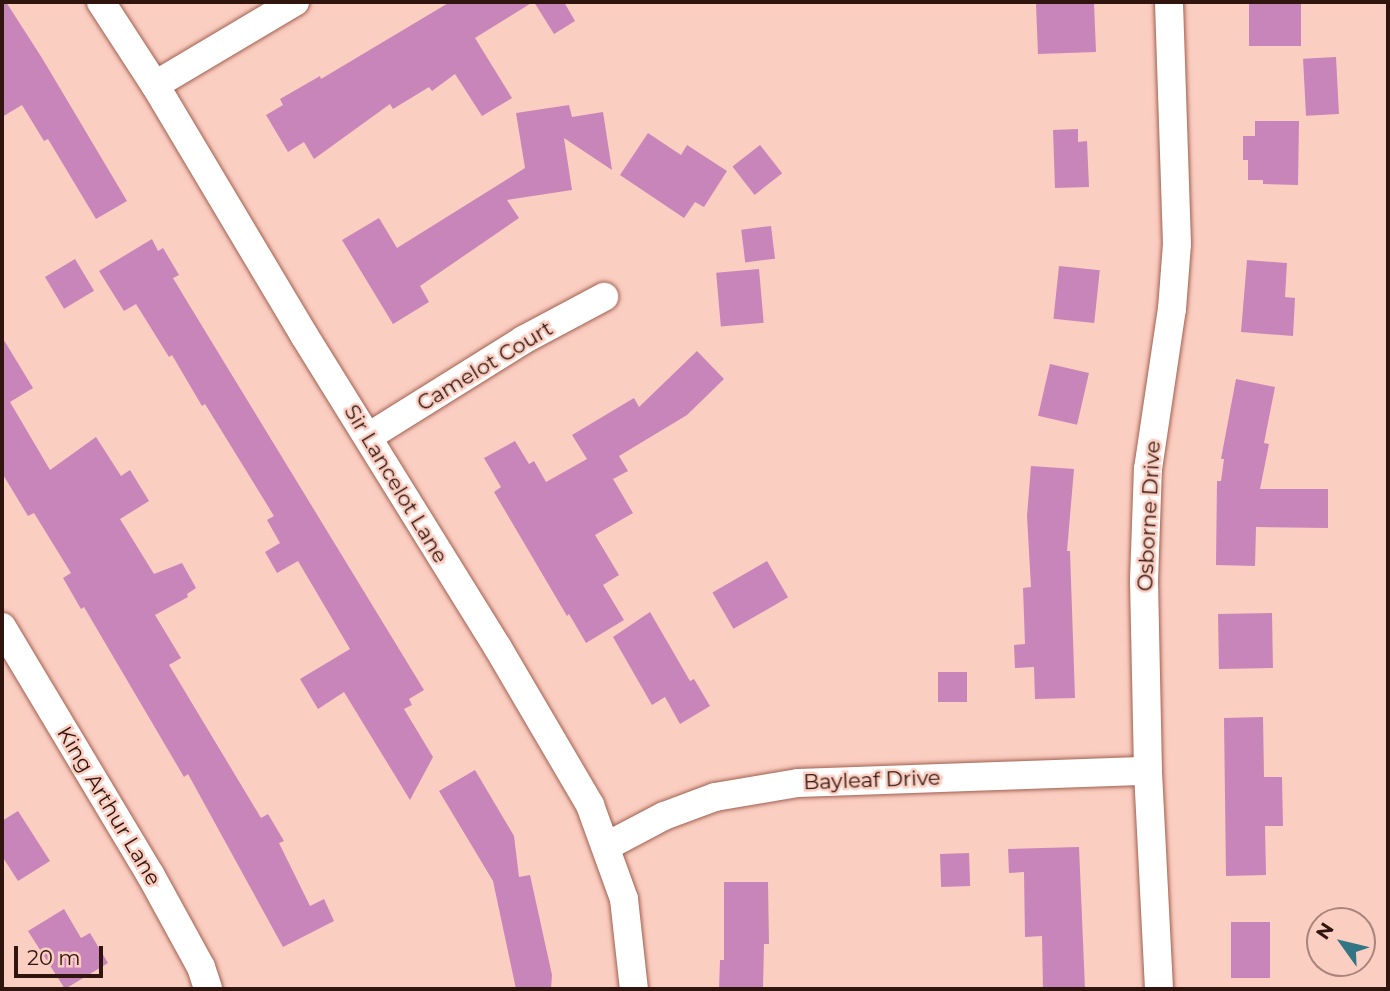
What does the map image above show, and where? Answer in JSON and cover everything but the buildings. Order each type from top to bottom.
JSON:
[{"type":"street","name":"Sir Lancelot Lane","points":[[101,2],[155,85],[590,805],[624,898],[634,989]]},
{"type":"street","points":[[155,85],[295,2]]},
{"type":"street","name":"Osborne Drive","points":[[1158,989],[1148,771],[1144,581],[1148,469],[1172,309],[1177,244],[1169,2]]},
{"type":"street","name":"Camelot Court","points":[[368,437],[523,340],[604,297]]},
{"type":"street","name":"King Arthur Lane","points":[[2,627],[150,874],[201,967],[208,989]]},
{"type":"street","name":"Bayleaf Drive","points":[[607,846],[664,817],[715,797],[799,783],[1148,771]]}]
